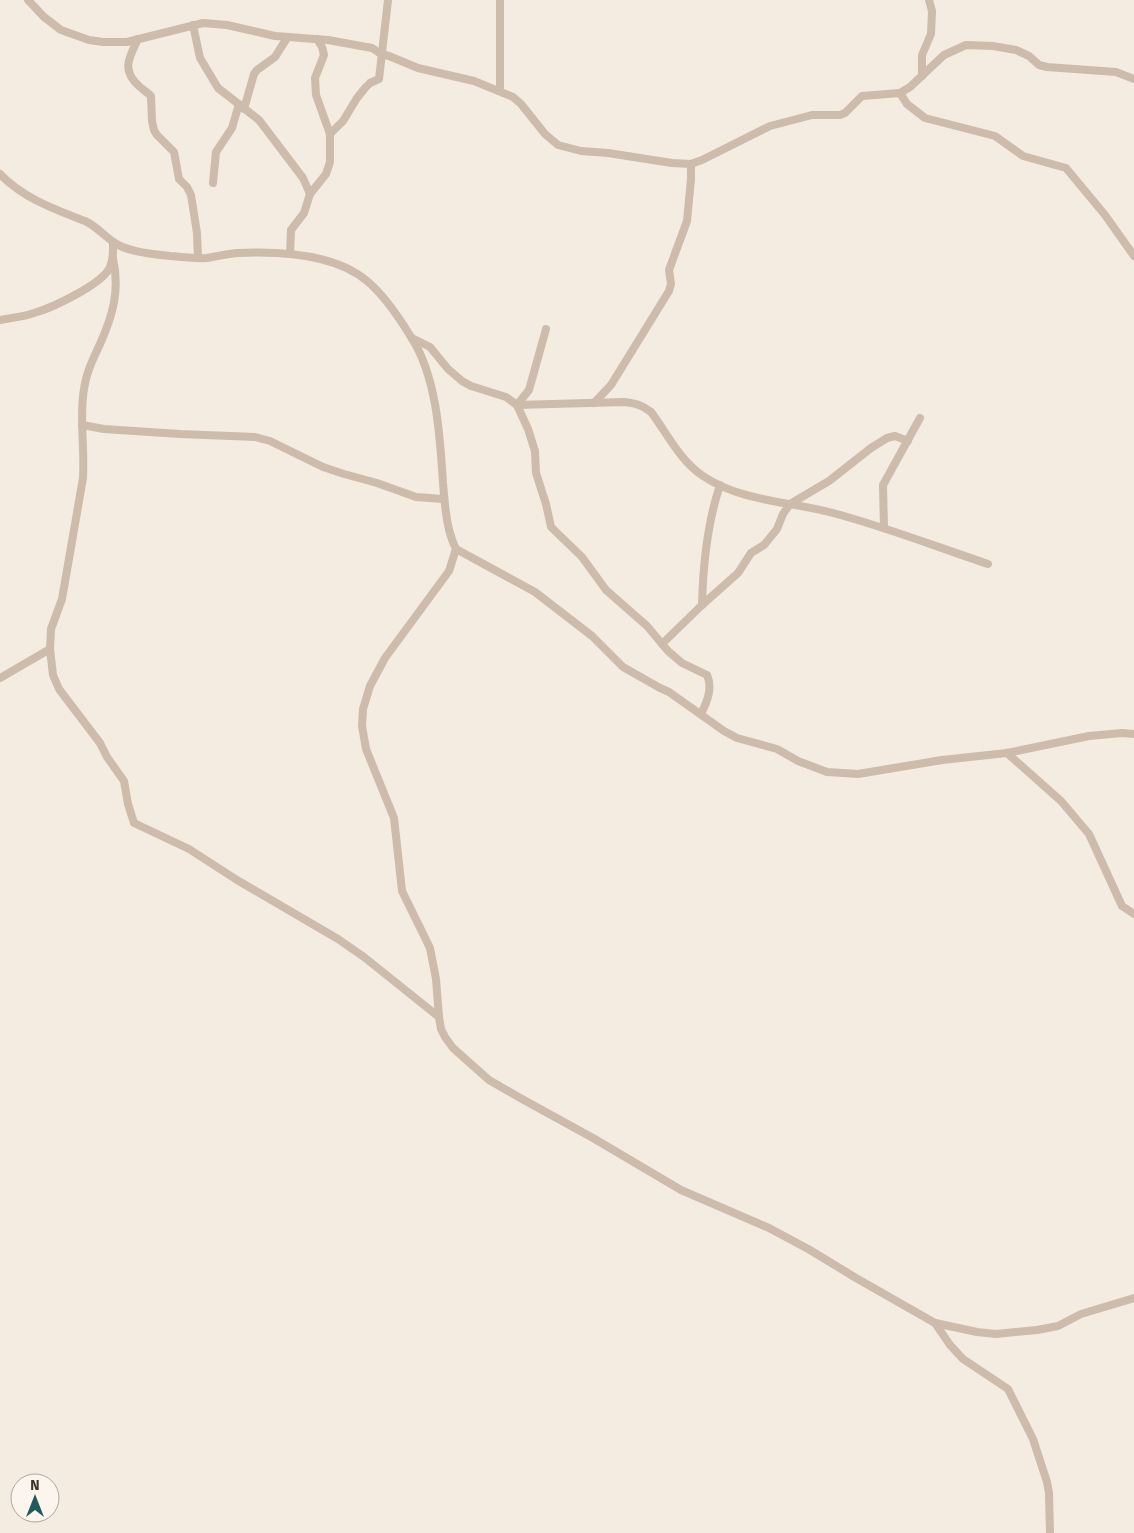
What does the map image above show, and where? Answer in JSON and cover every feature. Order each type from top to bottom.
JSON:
[{"type":"street","points":[[28,0],[51,24],[76,36],[103,42],[127,42],[193,25],[204,24],[227,25],[287,38],[317,39],[372,48],[380,54],[418,68],[474,81],[500,91],[521,104],[545,134],[558,145],[581,151],[691,164],[715,154],[762,129],[812,115],[840,115],[845,113],[862,96],[900,94],[944,55],[966,45],[979,44],[1023,52],[1039,65],[1047,67],[1116,72],[1134,80]]},
{"type":"street","points":[[330,134],[343,121],[356,98],[370,83],[379,79],[380,54],[388,0]]},
{"type":"street","points":[[500,0],[500,91]]},
{"type":"street","points":[[922,76],[922,55],[931,34],[932,10],[929,0]]},
{"type":"street","points":[[193,25],[200,58],[218,88],[259,120],[302,178],[310,194]]},
{"type":"street","points":[[213,183],[216,152],[232,128],[254,74],[275,57],[287,38]]},
{"type":"street","points":[[138,39],[127,63],[128,71],[134,82],[151,96],[154,130],[174,152],[178,175],[191,195],[197,233],[198,258]]},
{"type":"street","points":[[290,254],[291,230],[304,213],[310,194],[319,184],[329,167],[330,134],[316,95],[315,78],[324,55],[317,39]]},
{"type":"street","points":[[900,94],[907,104],[925,118],[995,136],[1023,156],[1066,168],[1105,215],[1134,256]]},
{"type":"street","points":[[594,403],[614,379],[669,291],[671,284],[669,270],[687,221],[691,164]]},
{"type":"street","points":[[0,174],[24,194],[41,204],[89,223],[113,242],[133,250],[169,256],[198,258],[246,253],[290,254],[316,257],[333,262],[367,280],[412,338],[430,382],[437,420],[443,499],[451,539],[456,549],[536,592],[592,636],[623,667],[669,692],[737,738],[777,749],[798,761],[827,772],[858,774],[935,761],[1007,753],[1066,740],[1122,733],[1134,729]]},
{"type":"street","points":[[113,242],[116,292],[113,308],[86,378],[82,402],[83,478],[63,591],[51,629],[50,649],[53,675],[59,690],[100,743],[124,781],[134,823],[189,849],[237,880],[338,939],[364,957],[439,1017]]},
{"type":"street","points":[[0,320],[34,313],[80,292],[104,275],[113,259]]},
{"type":"street","points":[[517,405],[529,390],[546,329]]},
{"type":"street","points":[[412,338],[430,347],[448,369],[462,381],[471,386],[506,397],[517,405],[535,451],[536,473],[551,527],[582,557],[606,590],[639,617],[675,658],[708,678],[709,691],[701,714]]},
{"type":"street","points":[[517,405],[624,402],[644,406],[656,419],[689,464],[703,476],[735,492],[752,498],[823,510],[884,528],[988,564]]},
{"type":"street","points":[[884,528],[883,484],[920,418]]},
{"type":"street","points":[[82,425],[104,429],[180,434],[255,436],[270,441],[323,467],[377,482],[416,497],[443,499]]},
{"type":"street","points":[[662,644],[702,605],[728,584],[752,553],[766,542],[777,528],[790,504],[829,481],[887,438],[895,436],[908,441]]},
{"type":"street","points":[[702,605],[708,533],[712,507],[720,485]]},
{"type":"street","points":[[456,549],[449,571],[378,670],[370,686],[363,709],[362,726],[366,749],[394,818],[402,891],[430,948],[436,979],[439,1017],[445,1037],[453,1048],[489,1080],[681,1190],[769,1228],[935,1322],[977,1332],[996,1334],[1037,1330],[1058,1326],[1081,1314],[1134,1298]]},
{"type":"street","points":[[0,678],[50,649]]},
{"type":"street","points":[[1122,733],[1134,734]]},
{"type":"street","points":[[1007,753],[1061,801],[1089,834],[1122,906],[1134,914]]},
{"type":"street","points":[[935,1322],[950,1345],[963,1359],[1008,1389],[1033,1439],[1047,1482],[1050,1533]]}]
